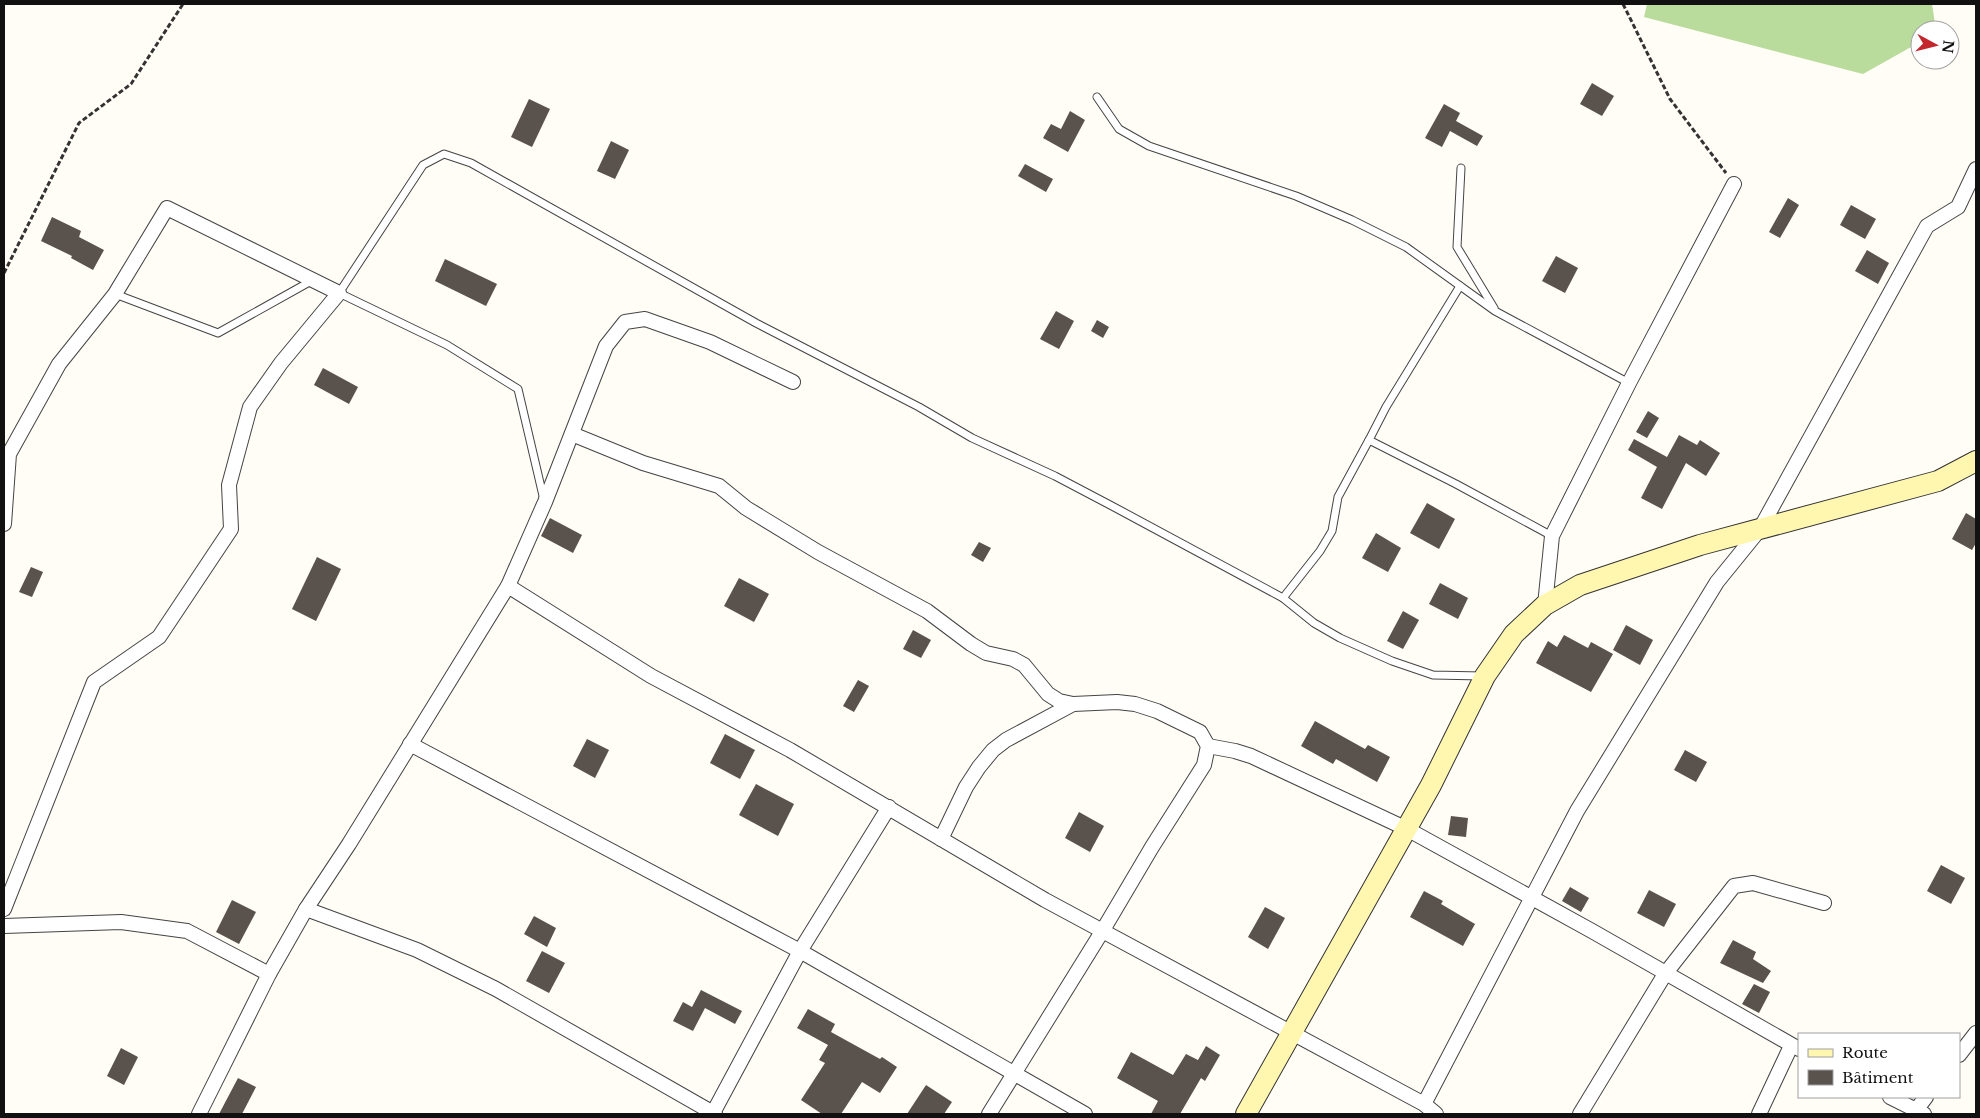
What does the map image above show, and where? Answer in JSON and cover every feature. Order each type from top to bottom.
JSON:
[{"type":"street","points":[[1424,1104],[1577,811],[1717,582],[1760,529],[1927,226],[1958,207],[1976,169]]},
{"type":"street","points":[[1545,605],[1552,536],[1628,384],[1734,184]]},
{"type":"street","points":[[4,524],[9,454],[59,364],[115,294],[167,208],[313,279],[339,294],[281,363],[250,408],[230,485],[232,529],[159,637],[94,682],[4,908]]},
{"type":"street","points":[[199,1114],[269,974],[306,909],[349,844],[508,586],[545,502],[606,346],[625,322],[645,319],[710,342],[793,382]]},
{"type":"street","points":[[572,434],[644,463],[719,486],[746,508],[818,552],[927,611],[986,653],[1013,659],[1024,665],[1048,694],[1059,701],[1073,704],[1118,702],[1135,704],[1157,711],[1200,732],[1208,746],[1204,766],[1152,847],[989,1114]]},
{"type":"street","points":[[1246,1114],[1407,829],[1485,676],[1514,634],[1545,605],[1580,585],[1700,545],[1938,481],[1976,461]]},
{"type":"street","points":[[508,586],[651,676],[790,750],[1044,900],[1424,1104],[1436,1114]]},
{"type":"street","points":[[941,839],[966,787],[993,750],[1006,740],[1073,704]]},
{"type":"street","points":[[410,744],[800,951],[1085,1114]]},
{"type":"street","points":[[1208,746],[1251,756],[1407,829],[1795,1047],[1759,1114]]},
{"type":"street","points":[[306,909],[417,950],[496,989],[714,1114],[800,951],[888,807]]},
{"type":"street","points":[[1580,1114],[1665,974],[1734,886],[1753,884],[1824,903]]},
{"type":"street","points":[[4,926],[121,922],[187,931],[269,974]]},
{"type":"street","points":[[1960,1054],[1976,1033]]},
{"type":"street","points":[[1892,1098],[1920,1112],[1926,1098]]},
{"type":"lane","points":[[1097,97],[1119,129],[1149,146],[1296,196],[1352,220],[1406,247],[1496,310],[1628,384]]},
{"type":"lane","points":[[545,502],[518,390],[447,345],[339,294],[423,165],[444,154],[471,163],[756,323],[919,407],[972,438],[1055,476],[1121,510],[1283,598],[1314,623],[1332,633],[1392,661],[1433,675],[1485,676]]},
{"type":"lane","points":[[1461,168],[1458,247],[1496,310]]},
{"type":"lane","points":[[115,294],[218,333],[313,279]]},
{"type":"lane","points":[[1283,598],[1320,551],[1332,531],[1338,497],[1386,407],[1460,286]]},
{"type":"lane","points":[[1369,440],[1552,536]]},
{"type":"path","points":[[4,273],[79,123],[131,84],[183,4]]},
{"type":"path","points":[[1623,4],[1670,99],[1734,184]]},
{"type":"green space","points":[[1647,4],[1932,4],[1934,20],[1910,20],[1910,48],[1863,74],[1644,17]]},
{"type":"building","points":[[1592,83],[1614,96],[1602,116],[1580,104]]},
{"type":"building","points":[[529,99],[550,109],[532,147],[511,137]]},
{"type":"building","points":[[1444,104],[1460,113],[1456,121],[1483,136],[1477,146],[1450,131],[1442,147],[1425,138]]},
{"type":"building","points":[[1070,111],[1085,120],[1068,152],[1043,138],[1051,124],[1061,129]]},
{"type":"building","points":[[611,141],[629,150],[615,179],[597,171]]},
{"type":"building","points":[[1025,164],[1053,179],[1046,192],[1018,176]]},
{"type":"building","points":[[1788,198],[1799,205],[1780,238],[1769,232]]},
{"type":"building","points":[[1851,205],[1876,219],[1865,239],[1840,225]]},
{"type":"building","points":[[52,217],[81,231],[79,237],[104,250],[93,270],[71,258],[72,256],[41,241]]},
{"type":"building","points":[[1867,250],[1889,263],[1878,284],[1855,271]]},
{"type":"building","points":[[1556,256],[1578,268],[1565,293],[1542,281]]},
{"type":"building","points":[[445,259],[497,284],[486,306],[435,281]]},
{"type":"building","points":[[1056,311],[1074,321],[1059,349],[1040,339]]},
{"type":"building","points":[[1097,320],[1109,327],[1103,338],[1091,331]]},
{"type":"building","points":[[323,368],[358,387],[349,404],[314,385]]},
{"type":"building","points":[[1648,411],[1659,418],[1647,438],[1636,432]]},
{"type":"building","points":[[1679,435],[1697,445],[1700,440],[1720,453],[1706,476],[1686,463],[1662,509],[1641,498],[1657,467],[1628,450],[1634,439],[1667,457]]},
{"type":"building","points":[[1427,503],[1455,519],[1439,549],[1410,533]]},
{"type":"building","points":[[1966,513],[1976,519],[1976,543],[1972,550],[1952,539]]},
{"type":"building","points":[[550,518],[582,535],[573,553],[541,536]]},
{"type":"building","points":[[1376,533],[1401,548],[1388,572],[1362,558]]},
{"type":"building","points":[[979,542],[991,548],[983,562],[971,555]]},
{"type":"building","points":[[317,557],[341,569],[316,621],[292,609]]},
{"type":"building","points":[[31,567],[43,572],[32,597],[19,592]]},
{"type":"building","points":[[739,578],[769,594],[754,622],[724,606]]},
{"type":"building","points":[[1440,583],[1468,598],[1458,619],[1429,604]]},
{"type":"building","points":[[1403,611],[1419,620],[1403,649],[1387,641]]},
{"type":"building","points":[[1626,625],[1653,640],[1640,665],[1613,650]]},
{"type":"building","points":[[913,630],[931,640],[921,658],[903,649]]},
{"type":"building","points":[[1564,635],[1588,648],[1591,642],[1613,654],[1591,692],[1536,663],[1548,641],[1557,647]]},
{"type":"building","points":[[858,680],[869,686],[854,712],[843,706]]},
{"type":"building","points":[[1315,721],[1365,749],[1368,745],[1390,757],[1377,782],[1336,759],[1333,764],[1301,746]]},
{"type":"building","points":[[725,734],[755,750],[740,779],[710,763]]},
{"type":"building","points":[[587,739],[609,750],[595,778],[573,766]]},
{"type":"building","points":[[1685,750],[1707,762],[1696,782],[1674,770]]},
{"type":"building","points":[[756,784],[794,804],[778,836],[739,815]]},
{"type":"building","points":[[1079,812],[1104,826],[1090,852],[1065,838]]},
{"type":"building","points":[[1451,816],[1468,818],[1466,837],[1448,835]]},
{"type":"building","points":[[1941,865],[1965,878],[1951,904],[1927,891]]},
{"type":"building","points":[[1570,887],[1589,898],[1581,912],[1562,901]]},
{"type":"building","points":[[1649,890],[1676,904],[1664,927],[1637,913]]},
{"type":"building","points":[[1424,891],[1443,901],[1441,904],[1475,924],[1463,946],[1410,917]]},
{"type":"building","points":[[232,900],[256,912],[239,944],[216,932]]},
{"type":"building","points":[[1265,907],[1285,918],[1268,949],[1248,937]]},
{"type":"building","points":[[534,916],[556,928],[547,947],[524,934]]},
{"type":"building","points":[[1733,940],[1756,952],[1753,959],[1771,971],[1763,983],[1720,963]]},
{"type":"building","points":[[542,951],[565,963],[549,993],[526,981]]},
{"type":"building","points":[[1754,984],[1770,992],[1759,1013],[1742,1004]]},
{"type":"building","points":[[701,990],[742,1011],[735,1024],[705,1008],[693,1031],[673,1021],[683,1002],[692,1007]]},
{"type":"building","points":[[808,1009],[835,1024],[831,1032],[880,1059],[882,1057],[897,1067],[880,1093],[862,1082],[841,1114],[822,1114],[801,1100],[825,1063],[819,1060],[828,1045],[797,1028]]},
{"type":"building","points":[[1206,1046],[1220,1055],[1205,1081],[1201,1078],[1180,1114],[1151,1114],[1158,1101],[1117,1078],[1131,1052],[1173,1075],[1186,1054],[1198,1060]]},
{"type":"building","points":[[121,1048],[138,1057],[124,1085],[107,1076]]},
{"type":"building","points":[[238,1078],[256,1087],[242,1114],[219,1114]]},
{"type":"building","points":[[926,1085],[952,1102],[944,1114],[907,1114]]}]
